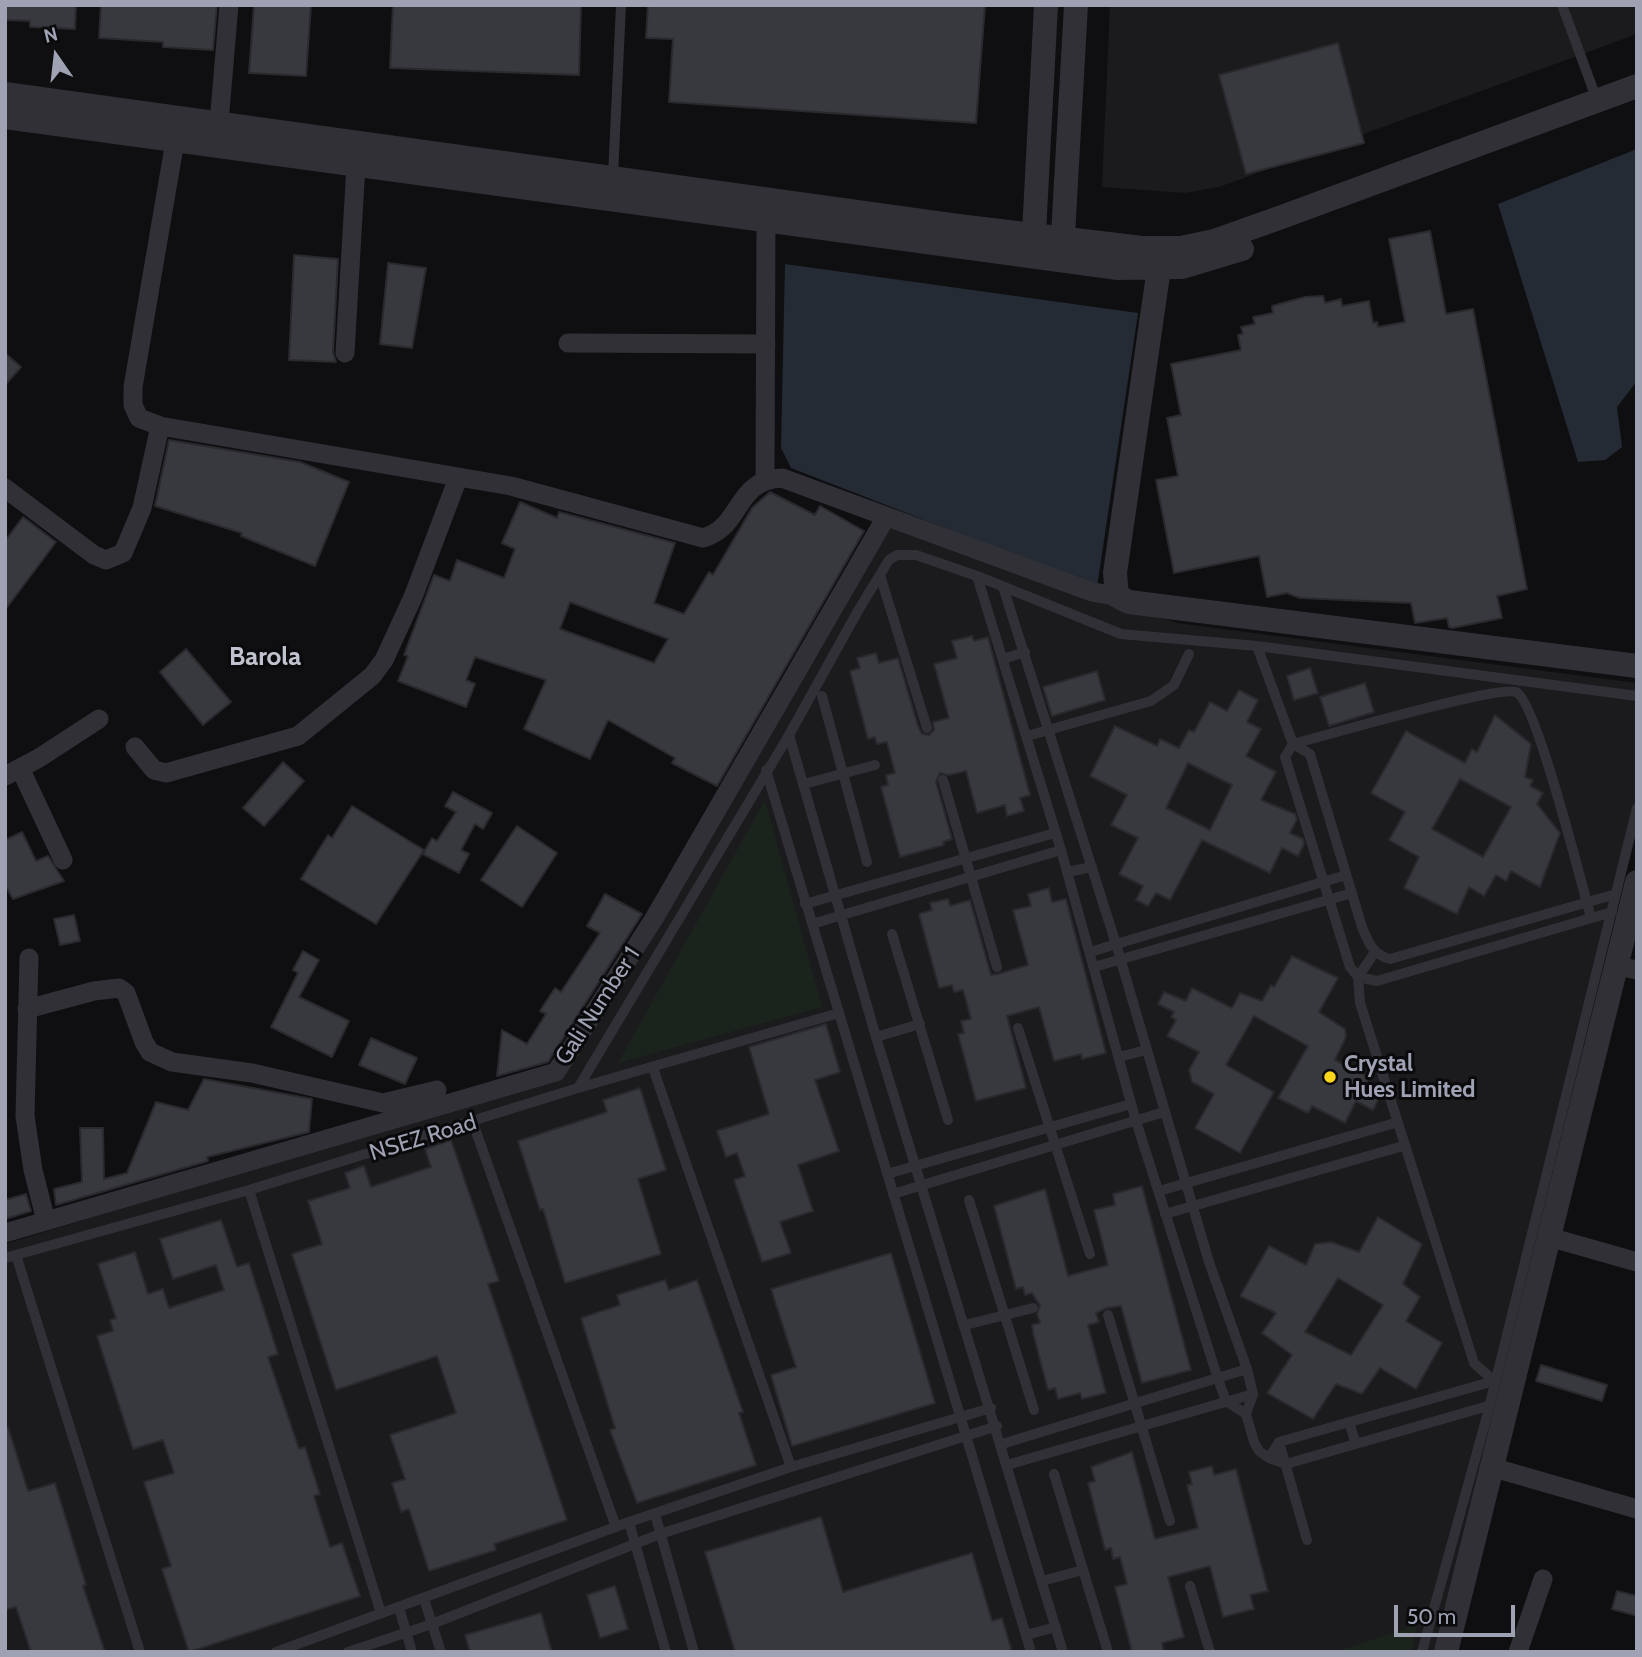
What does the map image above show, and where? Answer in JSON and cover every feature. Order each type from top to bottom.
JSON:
[{"type":"street","points":[[219,123],[229,5]]},
{"type":"street","points":[[1033,246],[1046,5]]},
{"type":"street","points":[[1062,249],[1076,5]]},
{"type":"street","points":[[5,117],[356,165],[612,189],[766,220],[1062,249],[1181,248],[1214,241],[1637,86]]},
{"type":"street","points":[[5,94],[219,123],[612,189],[1033,246]]},
{"type":"street","points":[[1062,249],[1118,268],[1182,267],[1220,257],[1637,104]]},
{"type":"street","points":[[175,141],[133,387],[133,405],[139,418],[160,426],[510,486],[703,538],[717,534],[750,487],[765,479],[782,478],[1092,592],[1139,603],[1637,666]]},
{"type":"street","points":[[345,353],[356,165]]},
{"type":"street","points":[[765,479],[766,220]]},
{"type":"street","points":[[1117,596],[1115,573],[1159,268]]},
{"type":"street","points":[[568,343],[766,344]]},
{"type":"street","points":[[5,488],[94,555],[106,560],[123,552],[142,508],[160,426]]},
{"type":"street","points":[[135,747],[154,770],[166,773],[298,736],[348,699],[384,660],[413,597],[458,478]]},
{"type":"street","name":"Gali Number 1","points":[[5,1233],[555,1072],[654,917],[886,517]]},
{"type":"street","points":[[63,860],[12,772],[99,719]]},
{"type":"street","points":[[1447,1652],[1549,1237],[1627,968],[1627,888]]},
{"type":"street","points":[[29,958],[25,1116],[33,1170],[46,1221]]},
{"type":"street","points":[[27,1009],[94,991],[119,988],[126,993],[150,1052],[172,1062],[252,1073],[383,1103],[437,1090]]},
{"type":"street","points":[[1549,1237],[1637,1262]]},
{"type":"street","points":[[1491,1467],[1637,1509]]},
{"type":"street","points":[[1518,1652],[1543,1579]]},
{"type":"lane","points":[[612,189],[621,5]]},
{"type":"lane","points":[[1562,5],[1597,100]]},
{"type":"lane","points":[[578,1088],[789,734],[889,560],[906,553],[977,576],[1121,634],[1257,646],[1637,696]]},
{"type":"lane","points":[[880,575],[927,728]]},
{"type":"lane","points":[[977,576],[1061,850],[1131,1104],[1165,1214],[1226,1401],[1246,1414]]},
{"type":"lane","points":[[1003,587],[1121,960],[1209,1262],[1247,1369],[1253,1394],[1246,1414],[1256,1447],[1269,1458],[1286,1464],[1489,1406]]},
{"type":"lane","points":[[1257,646],[1293,744],[1311,754],[1368,943],[1375,952],[1390,958],[1587,903],[1627,888]]},
{"type":"lane","points":[[1003,659],[1025,652]]},
{"type":"lane","points":[[1027,736],[1157,698],[1174,685],[1189,654]]},
{"type":"lane","points":[[1591,918],[1543,751],[1525,699],[1518,693],[1508,690],[1470,697],[1293,744],[1286,757],[1329,900],[1350,967],[1358,977],[1367,982],[1377,981],[1612,912]]},
{"type":"lane","points":[[822,696],[867,862]]},
{"type":"lane","points":[[789,734],[876,1037],[1002,1444],[1063,1652]]},
{"type":"lane","points":[[803,784],[875,765]]},
{"type":"lane","points":[[766,770],[1031,1652]]},
{"type":"lane","points":[[943,780],[997,967]]},
{"type":"lane","points":[[1422,1652],[1489,1406],[1612,912],[1627,888],[1637,808]]},
{"type":"lane","points":[[805,904],[1055,833]]},
{"type":"lane","points":[[812,923],[971,874],[1061,850]]},
{"type":"lane","points":[[1067,873],[1092,867]]},
{"type":"lane","points":[[1090,952],[1346,874]]},
{"type":"lane","points":[[1094,967],[1352,893]]},
{"type":"lane","points":[[1221,912],[1226,931]]},
{"type":"lane","points":[[1480,931],[1485,949]]},
{"type":"lane","points":[[892,933],[948,1120]]},
{"type":"lane","points":[[1375,952],[1358,977],[1360,1003],[1395,1123],[1474,1363],[1494,1381]]},
{"type":"lane","name":"NSEZ Road","points":[[10,1257],[249,1190],[578,1088],[839,1013]]},
{"type":"lane","points":[[876,1037],[920,1024]]},
{"type":"lane","points":[[1018,1028],[1090,1254]]},
{"type":"lane","points":[[1119,1057],[1146,1050]]},
{"type":"lane","points":[[653,1068],[791,1467]]},
{"type":"lane","points":[[887,1174],[1131,1104]]},
{"type":"lane","points":[[893,1194],[1164,1112]]},
{"type":"lane","points":[[473,1122],[616,1527]]},
{"type":"lane","points":[[1159,1191],[1395,1123]]},
{"type":"lane","points":[[1165,1214],[1403,1146]]},
{"type":"lane","points":[[249,1190],[381,1613]]},
{"type":"lane","points":[[968,1200],[1034,1410]]},
{"type":"lane","points":[[10,1257],[141,1652]]},
{"type":"lane","points":[[965,1325],[1033,1308]]},
{"type":"lane","points":[[1108,1315],[1170,1521]]},
{"type":"lane","points":[[1002,1444],[1247,1369]]},
{"type":"lane","points":[[1269,1458],[1279,1442],[1494,1381]]},
{"type":"lane","points":[[1007,1465],[1253,1394]]},
{"type":"lane","points":[[276,1652],[629,1522],[791,1467],[991,1408]]},
{"type":"lane","points":[[1349,1422],[1356,1444]]},
{"type":"lane","points":[[348,1652],[432,1623],[660,1534],[996,1426]]},
{"type":"lane","points":[[1279,1442],[1307,1540]]},
{"type":"lane","points":[[1054,1474],[1108,1652]]},
{"type":"lane","points":[[655,1514],[694,1652]]},
{"type":"lane","points":[[629,1522],[666,1652]]},
{"type":"lane","points":[[1042,1581],[1083,1570]]},
{"type":"lane","points":[[1190,1586],[1210,1652]]},
{"type":"lane","points":[[424,1599],[440,1652]]},
{"type":"lane","points":[[398,1608],[412,1652]]},
{"type":"lane","points":[[1026,1635],[1056,1627]]},
{"type":"shaded area","points":[[1110,5],[1637,5],[1637,34],[1219,187],[1185,193],[1102,187]]},
{"type":"shaded area","points":[[1637,149],[1637,381],[1617,407],[1622,447],[1605,460],[1578,462],[1498,204]]},
{"type":"shaded area","points":[[785,264],[1138,313],[1097,587],[791,468],[781,448]]},
{"type":"shaded area","points":[[883,522],[1177,623],[1637,683],[1637,806],[1447,1652],[5,1652],[5,1244],[565,1073]]},
{"type":"shaded area","points":[[765,800],[822,1007],[618,1063]]},
{"type":"shaded area","points":[[1416,1625],[1411,1652],[1335,1652]]},
{"type":"building","points":[[5,5],[76,5],[75,29],[30,27],[30,21],[5,20]]},
{"type":"building","points":[[101,5],[217,5],[213,50],[163,47],[163,42],[99,38]]},
{"type":"building","points":[[254,5],[311,5],[306,76],[249,73]]},
{"type":"building","points":[[393,5],[581,5],[579,75],[390,68]]},
{"type":"building","points":[[648,5],[985,5],[976,123],[669,102],[673,39],[646,38]]},
{"type":"building","points":[[1338,43],[1364,143],[1246,174],[1219,75]]},
{"type":"building","points":[[1430,231],[1446,314],[1473,309],[1527,589],[1497,596],[1502,618],[1452,628],[1449,627],[1447,618],[1415,623],[1411,603],[1300,598],[1287,593],[1267,597],[1259,556],[1174,573],[1156,480],[1178,476],[1167,418],[1181,415],[1171,364],[1241,350],[1238,335],[1243,334],[1241,327],[1255,324],[1253,317],[1273,313],[1272,306],[1305,297],[1323,296],[1325,303],[1341,299],[1342,306],[1369,301],[1373,323],[1377,322],[1378,327],[1405,322],[1389,239]]},
{"type":"building","points":[[294,255],[338,259],[333,352],[336,362],[289,360]]},
{"type":"building","points":[[388,263],[426,268],[412,348],[380,344]]},
{"type":"building","points":[[5,353],[21,367],[5,385]]},
{"type":"building","points":[[169,440],[300,462],[349,482],[315,566],[241,536],[242,533],[155,506]]},
{"type":"building","points":[[770,492],[815,515],[820,506],[864,531],[717,786],[672,763],[675,758],[608,720],[590,759],[524,729],[546,680],[475,657],[466,680],[475,684],[466,707],[398,681],[408,656],[404,655],[434,575],[450,581],[457,560],[504,578],[515,549],[502,543],[520,502],[557,518],[559,512],[675,543],[654,603],[684,614],[709,572],[713,575],[752,508]],"holes":[[[570,602],[668,639],[654,663],[560,629]]]},
{"type":"building","points":[[23,517],[56,542],[5,610],[5,541]]},
{"type":"building","points":[[972,636],[974,641],[988,637],[1030,795],[1020,798],[1024,811],[1007,816],[1005,805],[977,813],[966,771],[949,775],[940,773],[936,782],[952,839],[943,842],[944,845],[900,857],[881,787],[888,785],[886,775],[895,773],[887,742],[877,744],[875,737],[868,739],[850,671],[860,668],[857,658],[876,653],[879,663],[898,658],[918,726],[922,734],[929,735],[934,730],[933,722],[949,718],[934,664],[957,658],[952,641]]},
{"type":"building","points":[[186,649],[231,702],[203,725],[160,672]]},
{"type":"building","points":[[1310,668],[1318,693],[1294,700],[1287,676]]},
{"type":"building","points":[[1097,671],[1105,700],[1052,716],[1043,687]]},
{"type":"building","points":[[1365,683],[1374,712],[1329,726],[1320,697]]},
{"type":"building","points":[[1239,690],[1258,700],[1247,722],[1261,729],[1246,756],[1276,772],[1261,800],[1295,814],[1297,819],[1290,833],[1303,839],[1304,844],[1298,856],[1282,848],[1270,873],[1202,840],[1170,900],[1156,893],[1148,906],[1136,900],[1143,886],[1119,874],[1138,838],[1111,825],[1127,795],[1090,776],[1115,726],[1157,746],[1160,739],[1179,748],[1189,730],[1194,732],[1210,702],[1227,711]],"holes":[[[1188,763],[1232,785],[1210,830],[1166,808]]]},
{"type":"building","points":[[1495,715],[1531,744],[1525,777],[1533,780],[1530,786],[1543,793],[1537,804],[1560,833],[1540,887],[1511,871],[1506,881],[1496,875],[1484,896],[1469,887],[1457,914],[1404,888],[1419,857],[1389,840],[1405,812],[1371,793],[1406,731],[1465,763],[1472,749],[1477,752]],"holes":[[[1460,779],[1511,807],[1483,857],[1432,829]]]},
{"type":"building","points":[[283,762],[304,781],[264,826],[243,808]]},
{"type":"building","points":[[453,792],[492,813],[483,829],[475,824],[461,850],[469,854],[459,873],[423,854],[432,838],[437,841],[456,812],[445,806]]},
{"type":"building","points":[[352,806],[424,850],[376,924],[301,879],[328,835],[332,838]]},
{"type":"building","points":[[517,826],[557,853],[522,907],[481,880]]},
{"type":"building","points":[[22,832],[36,861],[48,856],[64,881],[13,899],[5,885],[5,840]]},
{"type":"building","points":[[1049,888],[1052,902],[1066,899],[1106,1053],[1082,1059],[1081,1054],[1054,1061],[1039,1007],[1007,1016],[1026,1088],[976,1101],[958,1034],[964,1033],[961,1021],[971,1019],[963,990],[954,992],[952,985],[939,988],[919,914],[932,910],[930,903],[948,899],[950,906],[970,900],[991,975],[998,974],[1028,965],[1013,910],[1031,906],[1028,894]]},
{"type":"building","points":[[605,894],[642,914],[548,1062],[497,1076],[502,1030],[527,1044],[546,1014],[540,1011],[555,988],[561,992],[600,933],[587,926]]},
{"type":"building","points":[[74,915],[80,941],[60,945],[54,919]]},
{"type":"building","points":[[303,951],[319,960],[299,997],[349,1021],[332,1057],[271,1027],[298,973],[293,970]]},
{"type":"building","points":[[1292,956],[1338,978],[1319,1012],[1345,1029],[1346,1037],[1335,1060],[1369,1077],[1365,1085],[1381,1094],[1373,1110],[1356,1101],[1345,1123],[1312,1106],[1308,1113],[1278,1098],[1308,1046],[1254,1016],[1226,1065],[1274,1092],[1240,1153],[1195,1128],[1214,1094],[1192,1082],[1189,1070],[1199,1052],[1167,1036],[1176,1020],[1171,1017],[1174,1012],[1158,1004],[1164,992],[1186,1001],[1192,988],[1232,1008],[1240,993],[1262,1001],[1271,985],[1274,987]]},
{"type":"building","points":[[826,1024],[840,1072],[815,1080],[839,1151],[798,1165],[813,1211],[780,1222],[791,1253],[762,1262],[734,1180],[745,1176],[737,1153],[726,1157],[717,1131],[769,1114],[749,1047]]},
{"type":"building","points":[[371,1038],[417,1058],[405,1084],[359,1065]]},
{"type":"building","points":[[204,1079],[312,1099],[309,1132],[207,1157],[208,1161],[56,1205],[54,1189],[82,1182],[80,1128],[103,1128],[104,1179],[127,1173],[156,1102],[188,1110]]},
{"type":"building","points":[[640,1088],[666,1170],[638,1179],[661,1254],[565,1283],[543,1209],[540,1210],[518,1141],[607,1112],[603,1100]]},
{"type":"building","points":[[451,1140],[499,1281],[488,1284],[567,1520],[494,1544],[496,1550],[429,1571],[409,1509],[401,1512],[392,1483],[405,1479],[390,1435],[456,1413],[437,1356],[336,1390],[292,1254],[322,1244],[308,1201],[350,1188],[345,1173],[364,1166],[371,1187],[431,1167],[425,1149]]},
{"type":"building","points":[[1142,1186],[1191,1370],[1142,1383],[1121,1306],[1107,1308],[1096,1313],[1099,1322],[1088,1325],[1106,1393],[1082,1399],[1080,1393],[1058,1399],[1055,1388],[1048,1390],[1033,1333],[1032,1325],[1040,1323],[1037,1314],[1040,1306],[1032,1293],[1025,1295],[1023,1287],[1016,1289],[994,1206],[1045,1189],[1068,1276],[1108,1265],[1094,1210],[1115,1205],[1113,1194]]},
{"type":"building","points":[[26,1194],[31,1211],[5,1219],[5,1200]]},
{"type":"building","points":[[1378,1217],[1422,1244],[1403,1284],[1420,1297],[1406,1321],[1442,1343],[1416,1389],[1380,1368],[1362,1394],[1336,1384],[1313,1419],[1267,1393],[1292,1355],[1262,1333],[1276,1313],[1240,1296],[1269,1246],[1306,1265],[1315,1244],[1331,1242],[1359,1252]],"holes":[[[1338,1278],[1383,1305],[1351,1355],[1305,1332]]]},
{"type":"building","points":[[221,1220],[237,1267],[249,1263],[278,1354],[268,1357],[299,1449],[305,1447],[320,1494],[314,1496],[330,1547],[342,1543],[360,1596],[189,1652],[162,1569],[171,1566],[144,1482],[174,1473],[163,1440],[133,1449],[97,1336],[113,1331],[110,1320],[116,1318],[98,1264],[135,1252],[148,1294],[163,1289],[169,1308],[224,1290],[216,1265],[173,1279],[160,1239]]},
{"type":"building","points":[[891,1253],[935,1403],[792,1446],[771,1375],[796,1367],[771,1289]]},
{"type":"building","points":[[665,1280],[669,1290],[697,1280],[743,1412],[739,1413],[756,1465],[637,1503],[610,1430],[615,1428],[581,1318],[620,1305],[617,1295]]},
{"type":"building","points":[[1541,1365],[1607,1385],[1602,1401],[1536,1381]]},
{"type":"building","points":[[8,1427],[28,1491],[55,1483],[86,1585],[83,1586],[105,1652],[31,1652],[16,1607],[5,1610],[5,1428]]},
{"type":"building","points":[[1132,1452],[1155,1539],[1198,1528],[1187,1485],[1192,1484],[1189,1472],[1212,1466],[1214,1475],[1236,1469],[1268,1591],[1250,1595],[1254,1609],[1223,1617],[1210,1566],[1168,1577],[1184,1637],[1162,1643],[1164,1652],[1132,1652],[1115,1587],[1127,1584],[1120,1557],[1113,1559],[1111,1548],[1105,1550],[1088,1483],[1095,1481],[1091,1467]]},
{"type":"building","points":[[821,1517],[843,1592],[972,1553],[992,1621],[1002,1618],[1012,1652],[735,1652],[705,1552]]},
{"type":"building","points":[[615,1586],[628,1629],[600,1638],[587,1595]]},
{"type":"building","points":[[1617,1591],[1637,1596],[1637,1616],[1612,1609]]},
{"type":"building","points":[[541,1613],[552,1652],[470,1652],[465,1635]]},
{"type":"place","name":"Crystal Hues Limited","points":[[1330,1077]]},
{"type":"district","name":"Barola","points":[[265,657]]}]
